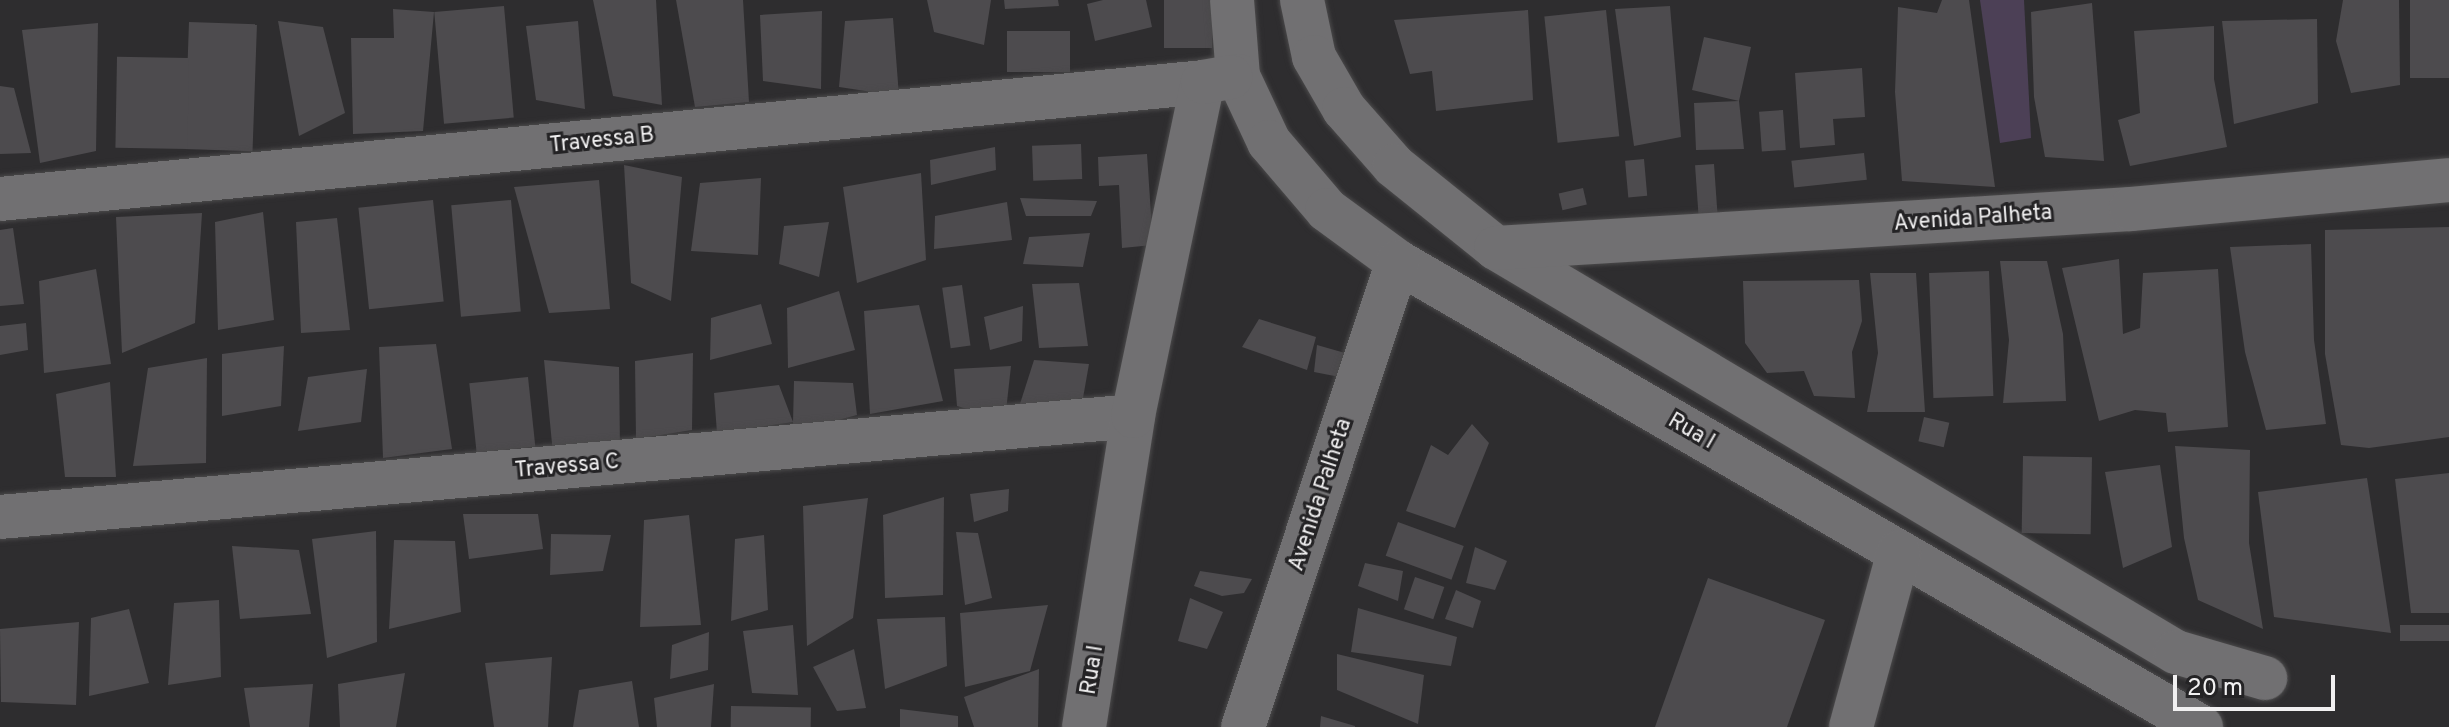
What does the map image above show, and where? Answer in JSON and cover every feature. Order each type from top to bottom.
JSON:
[{"type":"street","name":"Rua I","points":[[1084,727],[1133,416],[1220,79],[1232,0]]},
{"type":"street","points":[[1302,0],[1314,57],[1344,109],[1394,166],[1496,248],[2176,652],[2265,678]]},
{"type":"street","name":"Rua I","points":[[1220,79],[1327,210],[1398,262],[2201,727]]},
{"type":"street","name":"Travessa B","points":[[0,199],[1220,79]]},
{"type":"street","name":"Avenida Palheta","points":[[1496,248],[2131,209],[2449,180]]},
{"type":"street","name":"Avenida Palheta","points":[[1243,727],[1398,262]]},
{"type":"street","name":"Travessa C","points":[[0,517],[1133,416]]},
{"type":"street","points":[[1851,727],[1899,552]]},
{"type":"shaded area","points":[[1980,0],[2024,0],[2031,138],[2000,143]]},
{"type":"building","points":[[593,0],[656,0],[662,105],[613,96]]},
{"type":"building","points":[[676,0],[743,0],[749,102],[695,107]]},
{"type":"building","points":[[927,0],[991,0],[984,45],[934,32]]},
{"type":"building","points":[[1004,0],[1058,0],[1059,6],[1005,9]]},
{"type":"building","points":[[1103,0],[1146,0],[1152,27],[1095,41],[1087,4]]},
{"type":"building","points":[[1164,0],[1212,0],[1212,48],[1164,48]]},
{"type":"building","points":[[1942,0],[1969,0],[1995,187],[1902,181],[1895,92],[1898,7],[1937,13]]},
{"type":"building","points":[[2343,0],[2399,0],[2400,85],[2351,93],[2336,41]]},
{"type":"building","points":[[2410,0],[2449,0],[2449,78],[2410,78]]},
{"type":"building","points":[[2092,3],[2104,161],[2045,157],[2034,97],[2031,12]]},
{"type":"building","points":[[504,6],[514,118],[444,124],[434,12]]},
{"type":"building","points":[[1670,6],[1681,137],[1634,146],[1615,9]]},
{"type":"building","points":[[393,9],[434,12],[423,131],[353,134],[351,38],[394,38]]},
{"type":"building","points":[[1528,10],[1533,100],[1436,111],[1432,71],[1410,74],[1394,20]]},
{"type":"building","points":[[1606,10],[1619,136],[1558,143],[1544,16]]},
{"type":"building","points":[[822,11],[821,89],[763,81],[760,15]]},
{"type":"building","points":[[893,18],[899,96],[839,87],[845,21]]},
{"type":"building","points":[[2317,19],[2318,103],[2234,124],[2222,21]]},
{"type":"building","points":[[278,21],[323,27],[345,113],[299,136]]},
{"type":"building","points":[[578,21],[585,109],[536,100],[526,26]]},
{"type":"building","points":[[189,22],[257,24],[253,151],[185,149]]},
{"type":"building","points":[[98,23],[96,151],[40,163],[22,30]]},
{"type":"building","points":[[2214,26],[2214,79],[2227,147],[2130,166],[2118,120],[2140,113],[2134,31]]},
{"type":"building","points":[[1007,31],[1070,31],[1070,72],[1007,72]]},
{"type":"building","points":[[1704,37],[1751,47],[1739,101],[1692,90]]},
{"type":"building","points":[[117,57],[189,58],[187,149],[115,148]]},
{"type":"building","points":[[1862,68],[1865,117],[1833,119],[1835,145],[1800,148],[1795,73]]},
{"type":"building","points":[[0,86],[14,88],[31,153],[0,154]]},
{"type":"building","points":[[1739,101],[1744,149],[1696,150],[1694,103]]},
{"type":"building","points":[[1783,110],[1786,150],[1762,152],[1759,112]]},
{"type":"building","points":[[1081,144],[1082,179],[1033,181],[1032,146]]},
{"type":"building","points":[[995,147],[996,170],[931,185],[930,160]]},
{"type":"building","points":[[1864,153],[1867,180],[1794,187],[1791,161]]},
{"type":"building","points":[[1147,154],[1153,245],[1122,248],[1119,185],[1099,186],[1098,157]]},
{"type":"building","points":[[1644,159],[1647,196],[1628,198],[1625,161]]},
{"type":"building","points":[[1714,164],[1717,213],[1698,214],[1695,165]]},
{"type":"building","points":[[624,165],[682,177],[671,301],[631,283]]},
{"type":"building","points":[[921,173],[926,260],[857,283],[843,187]]},
{"type":"building","points":[[761,178],[758,255],[691,251],[700,183]]},
{"type":"building","points":[[599,180],[610,309],[549,313],[514,187]]},
{"type":"building","points":[[1583,188],[1587,205],[1562,210],[1559,194]]},
{"type":"building","points":[[1020,198],[1097,201],[1091,216],[1026,216]]},
{"type":"building","points":[[433,200],[444,301],[369,309],[358,208]]},
{"type":"building","points":[[511,200],[521,312],[461,317],[451,205]]},
{"type":"building","points":[[1007,202],[1012,240],[934,249],[935,216]]},
{"type":"building","points":[[263,212],[274,320],[218,330],[215,222]]},
{"type":"building","points":[[202,213],[195,323],[122,353],[116,217]]},
{"type":"building","points":[[337,218],[350,330],[301,333],[296,222]]},
{"type":"building","points":[[829,222],[819,277],[779,264],[784,226]]},
{"type":"building","points":[[2449,227],[2449,437],[2369,448],[2341,445],[2325,354],[2325,230]]},
{"type":"building","points":[[13,228],[24,304],[0,306],[0,230]]},
{"type":"building","points":[[1090,233],[1083,267],[1023,264],[1029,237]]},
{"type":"building","points":[[2311,244],[2314,340],[2326,424],[2266,430],[2245,352],[2230,247]]},
{"type":"building","points":[[2119,259],[2123,334],[2140,328],[2143,273],[2218,269],[2228,427],[2168,432],[2166,413],[2135,410],[2099,421],[2062,268]]},
{"type":"building","points":[[2000,261],[2047,261],[2063,334],[2066,401],[2003,403],[2009,340]]},
{"type":"building","points":[[96,269],[111,364],[44,373],[39,281]]},
{"type":"building","points":[[1989,271],[1993,396],[1933,398],[1929,273]]},
{"type":"building","points":[[1870,273],[1916,273],[1925,412],[1867,412],[1878,353]]},
{"type":"building","points":[[1859,280],[1862,321],[1852,352],[1855,398],[1814,396],[1804,371],[1767,373],[1745,343],[1743,281]]},
{"type":"building","points":[[1079,283],[1088,346],[1039,348],[1032,284]]},
{"type":"building","points":[[962,285],[970,345],[951,348],[942,288]]},
{"type":"building","points":[[839,291],[855,350],[788,368],[787,308]]},
{"type":"building","points":[[761,304],[772,344],[710,360],[711,318]]},
{"type":"building","points":[[919,305],[943,401],[870,414],[864,311]]},
{"type":"building","points":[[1023,306],[1022,341],[990,350],[984,317]]},
{"type":"building","points":[[1259,319],[1316,337],[1307,370],[1242,347]]},
{"type":"building","points":[[26,323],[28,350],[0,355],[0,326]]},
{"type":"building","points":[[436,344],[452,449],[383,458],[379,347]]},
{"type":"building","points":[[1317,345],[1359,357],[1355,380],[1314,372]]},
{"type":"building","points":[[284,346],[281,406],[222,416],[222,354]]},
{"type":"building","points":[[693,353],[692,430],[636,439],[635,361]]},
{"type":"building","points":[[207,358],[206,463],[133,466],[148,368]]},
{"type":"building","points":[[544,360],[619,367],[620,448],[553,454]]},
{"type":"building","points":[[1034,360],[1089,364],[1083,398],[1019,407]]},
{"type":"building","points":[[1011,366],[1005,420],[957,406],[954,369]]},
{"type":"building","points":[[367,369],[361,422],[298,431],[308,377]]},
{"type":"building","points":[[528,377],[535,447],[477,453],[469,383]]},
{"type":"building","points":[[794,381],[853,383],[857,415],[793,432]]},
{"type":"building","points":[[110,382],[116,477],[65,477],[56,394]]},
{"type":"building","points":[[779,385],[793,422],[717,433],[714,393]]},
{"type":"building","points":[[1924,417],[1949,423],[1944,447],[1918,441]]},
{"type":"building","points":[[1472,424],[1489,443],[1455,528],[1406,511],[1431,445],[1448,455]]},
{"type":"building","points":[[2175,446],[2250,450],[2249,543],[2263,629],[2198,600],[2184,538]]},
{"type":"building","points":[[2023,456],[2092,457],[2091,534],[2022,533]]},
{"type":"building","points":[[2160,465],[2172,547],[2123,568],[2105,472]]},
{"type":"building","points":[[2449,473],[2449,613],[2411,613],[2395,479]]},
{"type":"building","points":[[2367,478],[2391,633],[2274,617],[2258,492]]},
{"type":"building","points":[[1009,489],[1008,511],[974,522],[970,494]]},
{"type":"building","points":[[944,497],[943,595],[885,598],[883,515]]},
{"type":"building","points":[[868,498],[853,618],[807,646],[803,506]]},
{"type":"building","points":[[463,514],[538,514],[543,549],[469,559]]},
{"type":"building","points":[[689,515],[701,625],[640,627],[644,520]]},
{"type":"building","points":[[1398,522],[1464,546],[1451,580],[1386,556]]},
{"type":"building","points":[[376,531],[377,642],[327,658],[312,539]]},
{"type":"building","points":[[956,532],[978,533],[992,598],[965,605]]},
{"type":"building","points":[[551,534],[611,535],[603,571],[550,575]]},
{"type":"building","points":[[764,535],[768,610],[731,621],[735,539]]},
{"type":"building","points":[[394,540],[455,541],[461,612],[389,629]]},
{"type":"building","points":[[232,546],[299,550],[311,614],[240,619]]},
{"type":"building","points":[[1475,547],[1507,561],[1495,590],[1466,583]]},
{"type":"building","points":[[1365,563],[1403,571],[1398,601],[1358,586]]},
{"type":"building","points":[[1200,571],[1252,579],[1244,593],[1222,596],[1194,586]]},
{"type":"building","points":[[1415,577],[1444,587],[1433,619],[1404,609]]},
{"type":"building","points":[[1708,578],[1825,620],[1787,727],[1655,727]]},
{"type":"building","points":[[1456,590],[1481,601],[1473,628],[1445,619]]},
{"type":"building","points":[[1190,598],[1223,612],[1207,649],[1178,641]]},
{"type":"building","points":[[219,600],[221,677],[168,685],[174,603]]},
{"type":"building","points":[[1048,605],[1030,671],[965,687],[960,613]]},
{"type":"building","points":[[1358,608],[1457,637],[1451,666],[1351,652]]},
{"type":"building","points":[[129,609],[149,683],[89,696],[91,618]]},
{"type":"building","points":[[945,617],[947,666],[885,689],[877,619]]},
{"type":"building","points":[[79,622],[76,705],[1,702],[0,629]]},
{"type":"building","points":[[793,625],[798,695],[752,693],[743,631]]},
{"type":"building","points":[[2400,625],[2449,625],[2449,641],[2400,641]]},
{"type":"building","points":[[709,632],[708,670],[670,679],[672,645]]},
{"type":"building","points":[[854,649],[866,708],[837,711],[813,667]]},
{"type":"building","points":[[1337,654],[1424,675],[1418,724],[1337,690]]},
{"type":"building","points":[[552,657],[548,727],[494,727],[485,663]]},
{"type":"building","points":[[1039,669],[1038,727],[974,727],[964,697]]},
{"type":"building","points":[[405,673],[396,727],[340,727],[338,684]]},
{"type":"building","points":[[632,681],[639,727],[573,727],[579,690]]},
{"type":"building","points":[[313,684],[309,727],[250,727],[244,688]]},
{"type":"building","points":[[714,684],[711,727],[657,727],[654,698]]},
{"type":"building","points":[[731,706],[811,707],[811,727],[731,727]]},
{"type":"building","points":[[900,709],[958,716],[958,727],[900,727]]},
{"type":"building","points":[[1321,716],[1355,726],[1355,727],[1320,727]]}]
